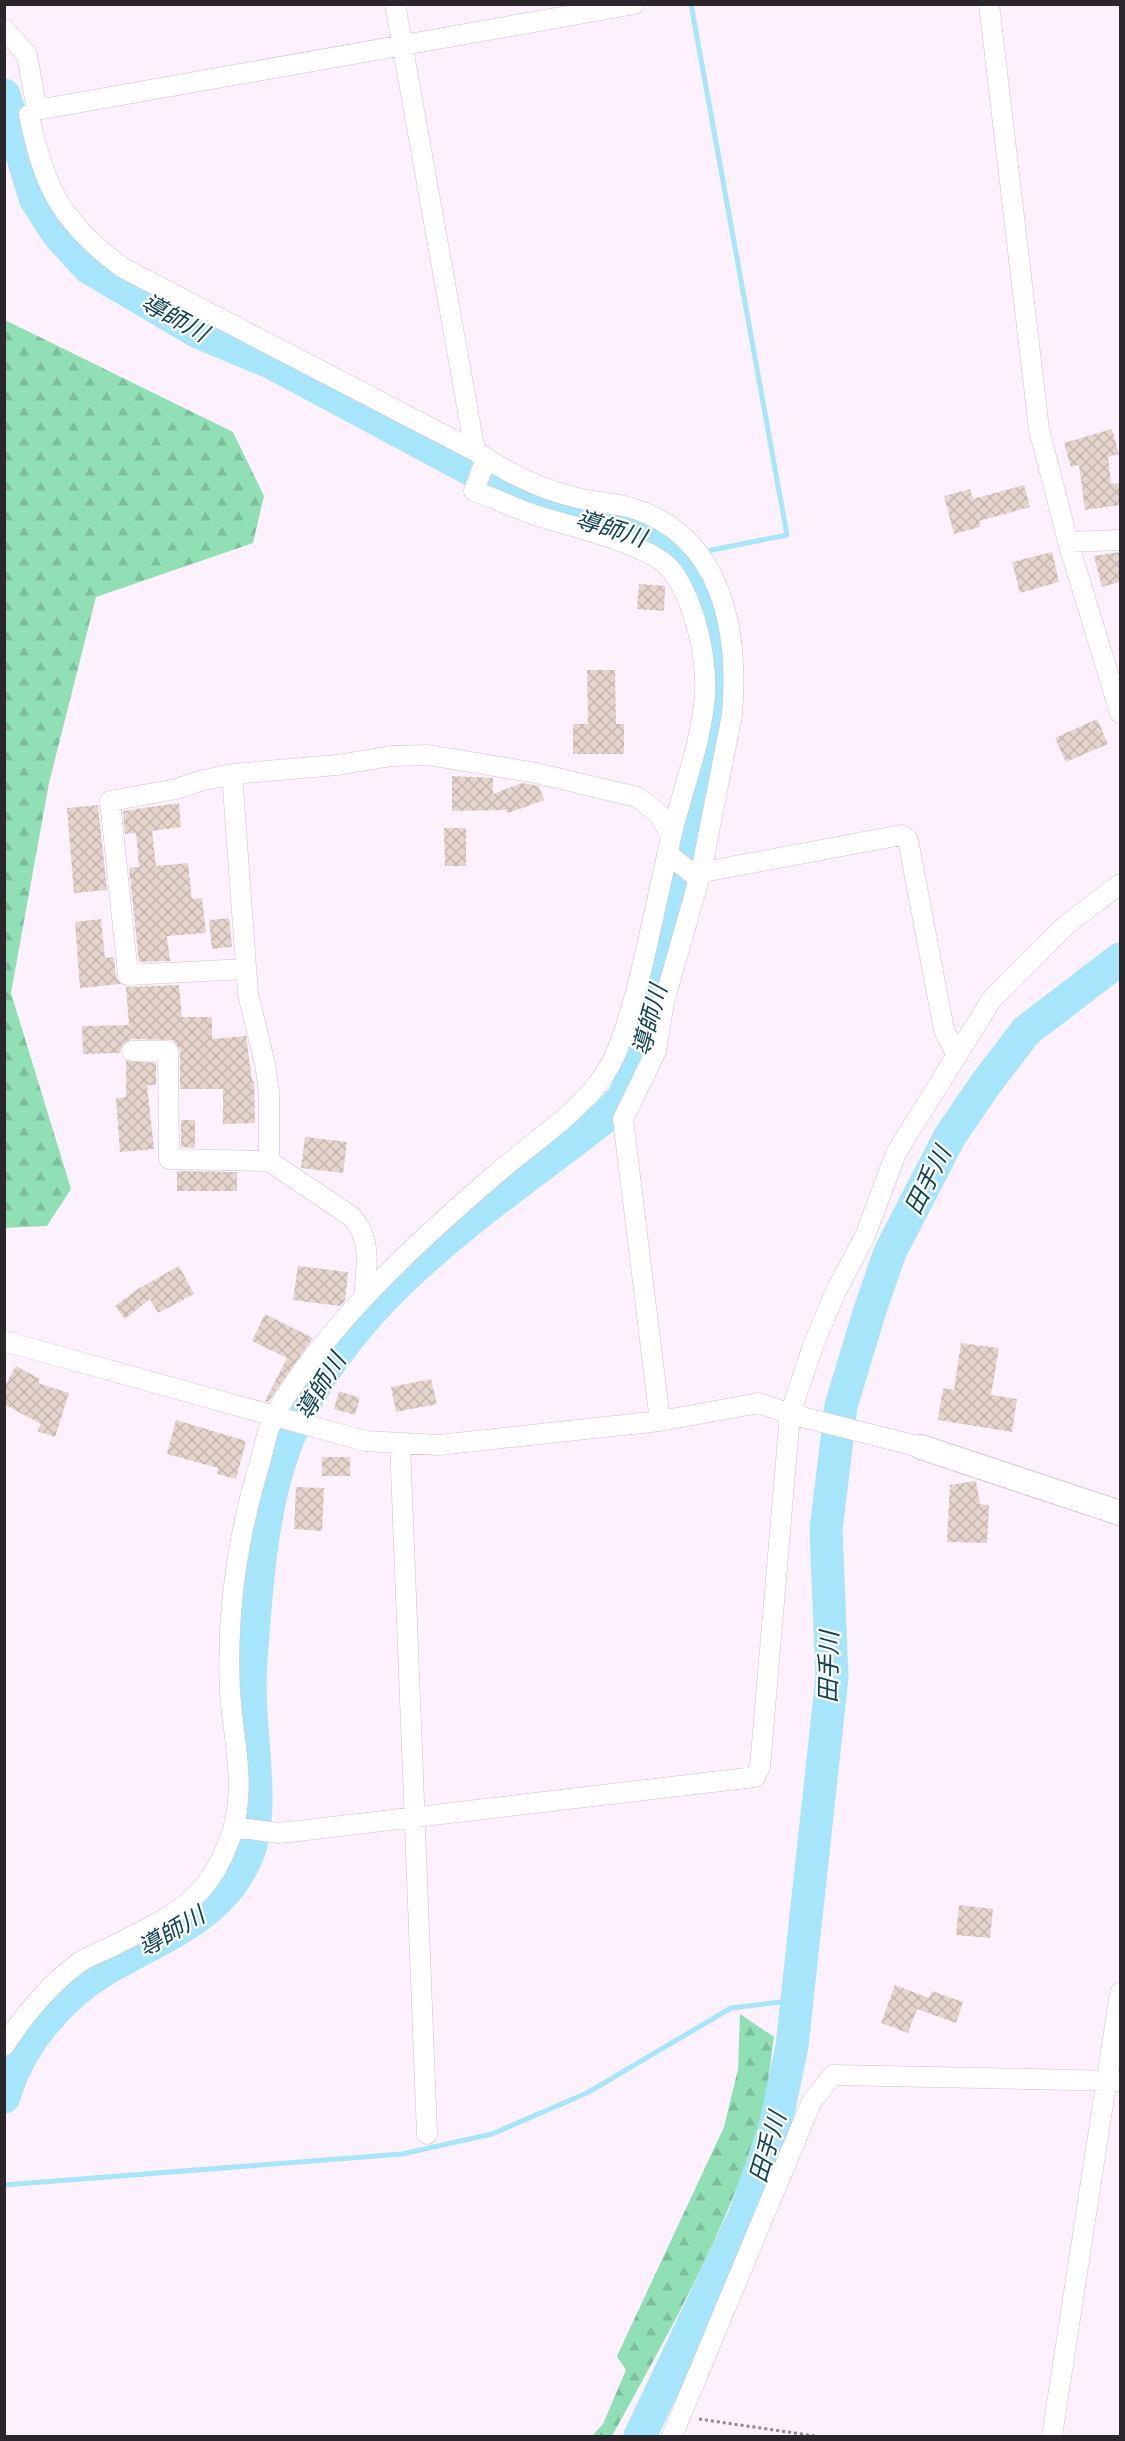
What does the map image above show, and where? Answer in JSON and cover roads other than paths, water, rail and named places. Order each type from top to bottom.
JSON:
[{"type":"street","points":[[4,2046],[22,2020],[77,1964],[169,1918],[189,1903],[210,1881],[234,1827],[240,1781],[230,1690],[233,1580],[250,1493],[274,1416],[310,1362],[364,1298],[472,1194],[574,1109],[600,1082],[614,1057],[628,1021],[651,934],[669,846],[698,749],[705,692],[697,629],[671,568],[656,557],[624,543],[526,512],[474,491],[480,455],[395,4]]},
{"type":"street","points":[[635,4],[37,110],[29,115],[38,156],[49,188],[72,224],[93,246],[123,268],[528,482],[559,493],[630,507],[662,519],[692,543],[704,560],[722,600],[730,629],[734,690],[719,791],[664,1002],[656,1052],[623,1119],[660,1421]]},
{"type":"street","points":[[989,4],[1040,429],[1068,542],[1120,709]]},
{"type":"street","points":[[4,29],[27,55],[37,110]]},
{"type":"street","points":[[1068,542],[1120,540]]},
{"type":"street","points":[[245,969],[128,975],[110,801],[176,789],[200,780],[232,774],[338,765],[391,756],[428,755],[536,773],[637,797],[659,814],[669,846],[697,873]]},
{"type":"street","points":[[232,774],[245,969],[248,994],[266,1074],[268,1161]]},
{"type":"street","points":[[697,873],[902,835],[908,840],[944,1030],[957,1056]]},
{"type":"street","points":[[234,1827],[278,1833],[755,1777],[760,1767],[790,1414],[814,1343],[836,1291],[865,1236],[896,1153],[992,999],[1066,925],[1120,884]]},
{"type":"street","points":[[132,1052],[168,1052],[169,1160],[268,1161],[352,1217],[363,1229],[367,1245],[364,1298]]},
{"type":"street","points":[[8,1347],[365,1441],[440,1445],[660,1421],[759,1404],[921,1447],[1120,1513]]},
{"type":"street","points":[[400,1443],[427,2134]]},
{"type":"street","points":[[1052,2436],[1114,2081],[1120,1993]]},
{"type":"street","points":[[672,2436],[812,2101],[833,2075],[1114,2081]]},
{"type":"waterway","points":[[691,4],[787,535],[702,552]]},
{"type":"waterway","name":"導師川","points":[[4,95],[35,198],[58,234],[88,267],[198,332],[272,363],[511,491],[569,516],[641,534],[681,556],[703,590],[716,616],[723,682],[717,728],[698,803],[690,853],[644,1047],[624,1097],[605,1117],[427,1256],[386,1295],[348,1338],[316,1384],[290,1434],[267,1511],[256,1594],[250,1684],[256,1795],[253,1838],[247,1856],[236,1877],[205,1911],[167,1936],[89,1980],[57,2007],[43,2023],[20,2058],[4,2097]]},
{"type":"waterway","points":[[681,556],[693,554]]},
{"type":"waterway","name":"田手川","points":[[640,2436],[745,2215],[775,2127],[792,2046],[832,1677],[826,1530],[841,1406],[869,1313],[890,1252],[950,1136],[987,1082],[1026,1031],[1120,959]]},
{"type":"waterway","points":[[4,2185],[402,2154],[492,2134],[587,2093],[731,2008],[798,2000]]}]
